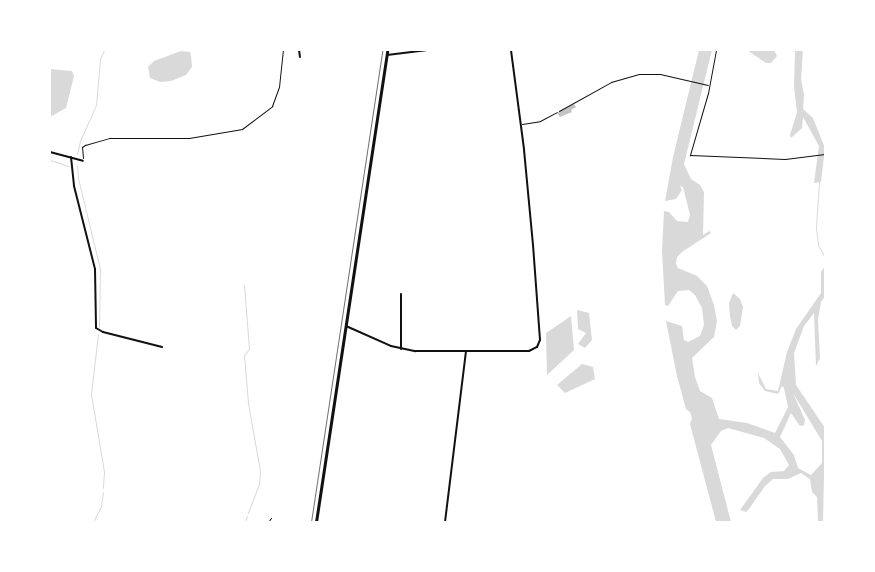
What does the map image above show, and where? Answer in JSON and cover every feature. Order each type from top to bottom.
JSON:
[{"type":"main road","points":[[316,522],[387,50]]},
{"type":"street","points":[[299,50],[300,57]]},
{"type":"street","points":[[387,55],[426,50]]},
{"type":"street","points":[[346,326],[401,349],[529,351],[537,347],[540,340],[534,253],[511,50]]},
{"type":"street","points":[[50,152],[83,161]]},
{"type":"street","points":[[71,158],[74,186],[95,269],[96,328],[103,332],[162,347]]},
{"type":"street","points":[[401,294],[401,349]]},
{"type":"street","points":[[445,522],[466,351]]},
{"type":"lane","points":[[520,125],[540,121],[556,112]]},
{"type":"lane","points":[[268,522],[270,518]]},
{"type":"path","points":[[83,161],[82,147],[109,138],[189,138],[242,129],[272,106],[279,87],[283,50]]},
{"type":"path","points":[[716,50],[690,155],[785,159],[825,154]]},
{"type":"path","points":[[556,112],[594,90],[625,78],[653,73],[708,85]]},
{"type":"shaded area","points":[[699,50],[712,50],[684,164],[691,179],[700,185],[704,192],[703,235],[709,231],[711,233],[682,252],[677,257],[676,264],[678,268],[697,276],[707,286],[714,305],[717,321],[714,337],[692,358],[695,377],[700,391],[712,398],[719,419],[747,423],[775,433],[788,407],[784,388],[782,386],[778,394],[765,391],[759,383],[758,373],[766,389],[778,391],[787,352],[796,329],[821,293],[821,272],[825,266],[825,296],[821,302],[818,320],[820,358],[816,366],[814,313],[804,326],[794,353],[796,385],[825,428],[823,522],[818,522],[817,497],[812,492],[810,479],[801,473],[788,479],[773,479],[765,486],[746,512],[740,510],[763,478],[771,472],[784,471],[789,465],[780,449],[764,438],[728,428],[721,431],[711,445],[731,522],[716,522],[690,424],[692,418],[690,412],[686,409],[677,376],[666,321],[682,326],[684,340],[688,342],[700,336],[704,325],[702,308],[695,295],[689,290],[678,291],[668,306],[665,305],[662,251],[664,211],[669,212],[677,221],[688,222],[690,215],[683,187],[680,186],[682,190],[676,199],[665,201],[673,157]],"holes":[[[793,393],[822,441],[822,463],[811,475],[798,468],[794,455],[780,437],[791,413],[800,426],[804,425],[805,420]]]},
{"type":"shaded area","points":[[747,50],[774,50],[777,56],[771,63],[766,63]]},
{"type":"shaded area","points":[[795,50],[803,50],[801,79],[804,95],[803,109],[813,118],[825,148],[821,182],[814,183],[819,146],[803,117],[802,128],[791,138],[790,135],[797,112],[794,87]]},
{"type":"shaded area","points":[[181,51],[190,52],[191,56],[192,67],[186,75],[171,81],[160,82],[150,78],[148,67],[154,61]]},
{"type":"shaded area","points":[[50,69],[72,71],[74,76],[66,108],[50,117]]},
{"type":"shaded area","points":[[733,293],[740,299],[743,307],[740,326],[736,330],[732,326],[730,316],[729,303]]},
{"type":"shaded area","points":[[577,310],[589,313],[592,340],[585,348],[578,344],[586,333],[578,329]]},
{"type":"shaded area","points":[[571,316],[574,350],[547,375],[546,333]]},
{"type":"shaded area","points":[[582,364],[593,367],[595,379],[565,393],[557,385]]},
{"type":"building","points":[[574,104],[576,107],[571,110],[572,112],[560,117],[557,113]]},
{"type":"waterway","points":[[77,154],[80,141],[96,105],[100,59],[104,50]]},
{"type":"waterway","points":[[50,160],[69,166]]},
{"type":"waterway","points":[[77,165],[78,178],[100,269],[99,327]]},
{"type":"waterway","points":[[819,181],[816,228],[818,245],[825,257]]},
{"type":"waterway","points":[[244,285],[249,349],[244,355],[248,403],[260,471],[259,484],[248,513]]},
{"type":"waterway","points":[[98,334],[91,394],[104,472],[103,488]]},
{"type":"waterway","points":[[93,522],[101,506],[103,492]]},
{"type":"waterway","points":[[245,522],[247,516]]},
{"type":"railway","points":[[311,522],[382,50]]}]
